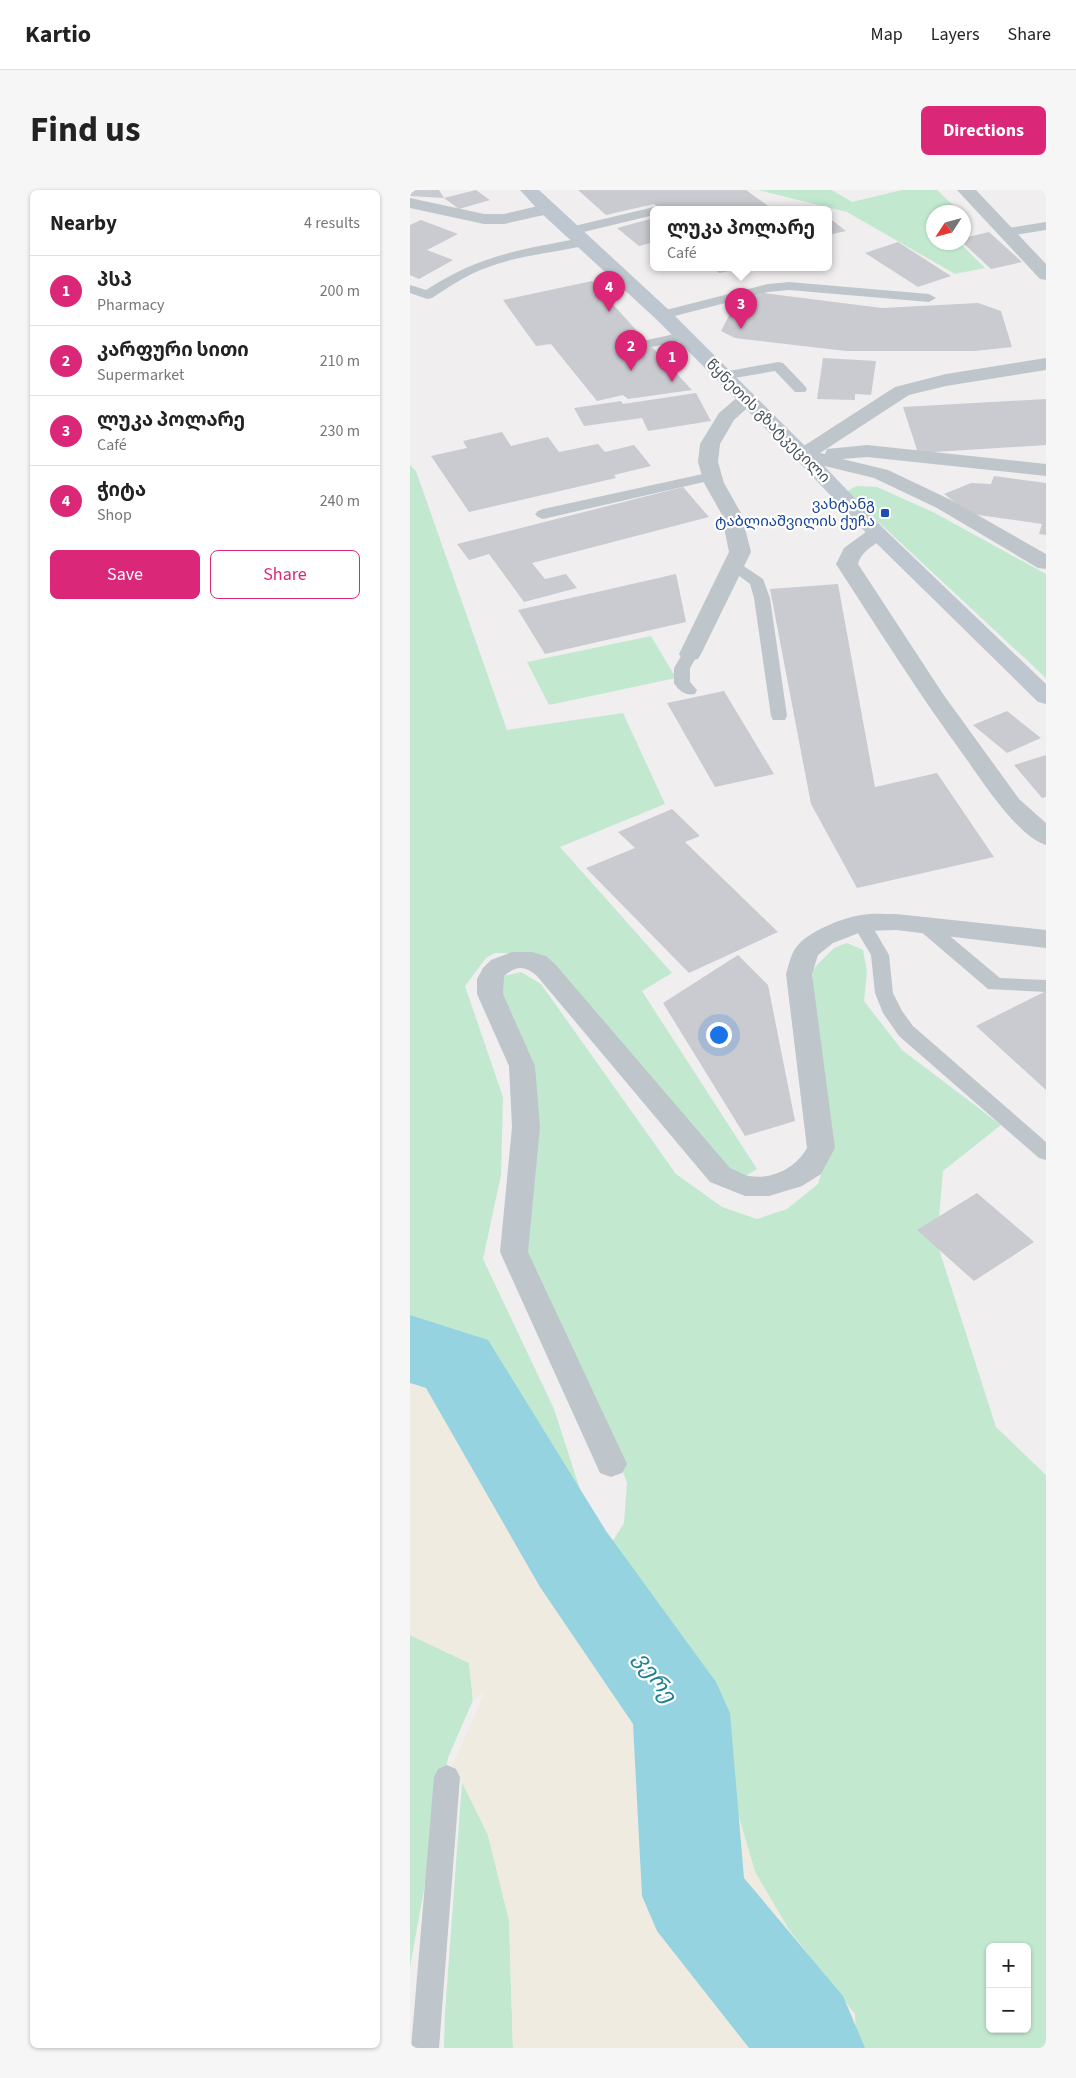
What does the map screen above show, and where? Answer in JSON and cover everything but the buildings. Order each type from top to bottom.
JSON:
[{"type":"main road","name":"წყნეთის გზატკეცილი","points":[[529,190],[577,237],[663,315],[803,455],[877,534],[1046,697]]},
{"type":"street","points":[[966,190],[1008,232],[1046,275]]},
{"type":"street","points":[[410,203],[484,219],[504,219],[547,209]]},
{"type":"street","points":[[803,455],[902,391],[955,378],[1046,364]]},
{"type":"street","points":[[690,654],[740,552],[732,513],[712,476],[708,462],[710,444],[726,417],[746,400]]},
{"type":"street","points":[[803,455],[867,451],[1046,470]]},
{"type":"street","points":[[803,455],[881,474],[944,504],[1046,563]]},
{"type":"street","points":[[877,534],[851,552],[847,564],[933,697],[1011,804],[1046,837]]},
{"type":"street","points":[[611,1464],[514,1252],[526,1126],[522,1066],[490,994],[493,972],[502,965],[514,960],[536,962],[552,978],[720,1175],[745,1186],[769,1186],[792,1179],[811,1167],[821,1148],[799,974],[807,951],[824,937],[861,923],[896,922],[1046,938]]},
{"type":"lane","points":[[410,289],[427,295],[466,271],[496,260],[577,237],[650,212]]},
{"type":"lane","points":[[1008,232],[1046,226]]},
{"type":"lane","points":[[663,315],[768,288],[789,286],[929,298]]},
{"type":"lane","points":[[638,346],[684,336]]},
{"type":"lane","points":[[723,376],[778,366],[800,389]]},
{"type":"lane","points":[[543,514],[712,476]]},
{"type":"lane","points":[[734,566],[757,582],[762,598],[779,716]]},
{"type":"lane","points":[[689,690],[682,683],[682,668],[690,654]]},
{"type":"lane","points":[[861,923],[880,955],[884,993],[893,1013],[906,1031],[1046,1153]]},
{"type":"lane","points":[[926,926],[994,984],[1046,986]]},
{"type":"lane","points":[[425,2048],[447,1777]]},
{"type":"green space","points":[[758,190],[832,190],[852,202],[902,190],[937,190],[953,205],[926,205],[926,250],[967,250],[985,268],[955,274],[847,212],[832,208],[832,206],[823,206]]},
{"type":"green space","points":[[410,465],[416,471],[507,730],[623,713],[665,804],[560,847],[672,973],[642,991],[757,1169],[744,1177],[727,1173],[517,953],[495,953],[486,958],[465,986],[503,1097],[501,1175],[483,1259],[554,1409],[586,1508],[573,1522],[467,1347],[426,1332],[410,1323]]},
{"type":"green space","points":[[856,486],[877,487],[933,512],[1046,574],[1046,678],[846,492]]},
{"type":"green space","points":[[651,636],[676,678],[549,705],[527,662]]},
{"type":"green space","points":[[847,943],[863,950],[867,972],[864,1001],[902,1050],[1001,1125],[943,1171],[937,1243],[996,1427],[1046,1475],[1046,2048],[856,2048],[855,2014],[789,1930],[755,1872],[707,1709],[653,1624],[603,1557],[624,1523],[627,1483],[597,1401],[524,1247],[531,1066],[496,985],[503,976],[521,972],[541,984],[676,1174],[722,1207],[757,1219],[787,1209],[818,1184],[826,1158],[812,970],[834,948]]},
{"type":"green space","points":[[410,1635],[469,1663],[473,1700],[448,1758],[410,1967]]},
{"type":"green space","points":[[462,1782],[488,1835],[509,1920],[513,2048],[444,2048]]},
{"type":"sand","points":[[410,1323],[426,1332],[467,1347],[573,1522],[590,1538],[653,1624],[707,1709],[755,1872],[789,1930],[855,2014],[856,2048],[513,2048],[509,1920],[488,1835],[462,1782],[447,1777],[485,1692],[473,1700],[469,1663],[410,1635]]},
{"type":"waterway","name":"ვერე","points":[[410,1349],[457,1364],[573,1559],[681,1713],[694,1896],[805,2034],[811,2048]]},
{"type":"place","name":"ჭიტა","points":[[609,312]]},
{"type":"place","name":"ლუკა პოლარე","points":[[741,329]]},
{"type":"place","name":"კარფური სითი","points":[[631,371]]},
{"type":"place","name":"პსპ","points":[[672,382]]},
{"type":"place","name":"ვახტანგ ტაბლიაშვილის ქუჩა","points":[[885,513]]}]
